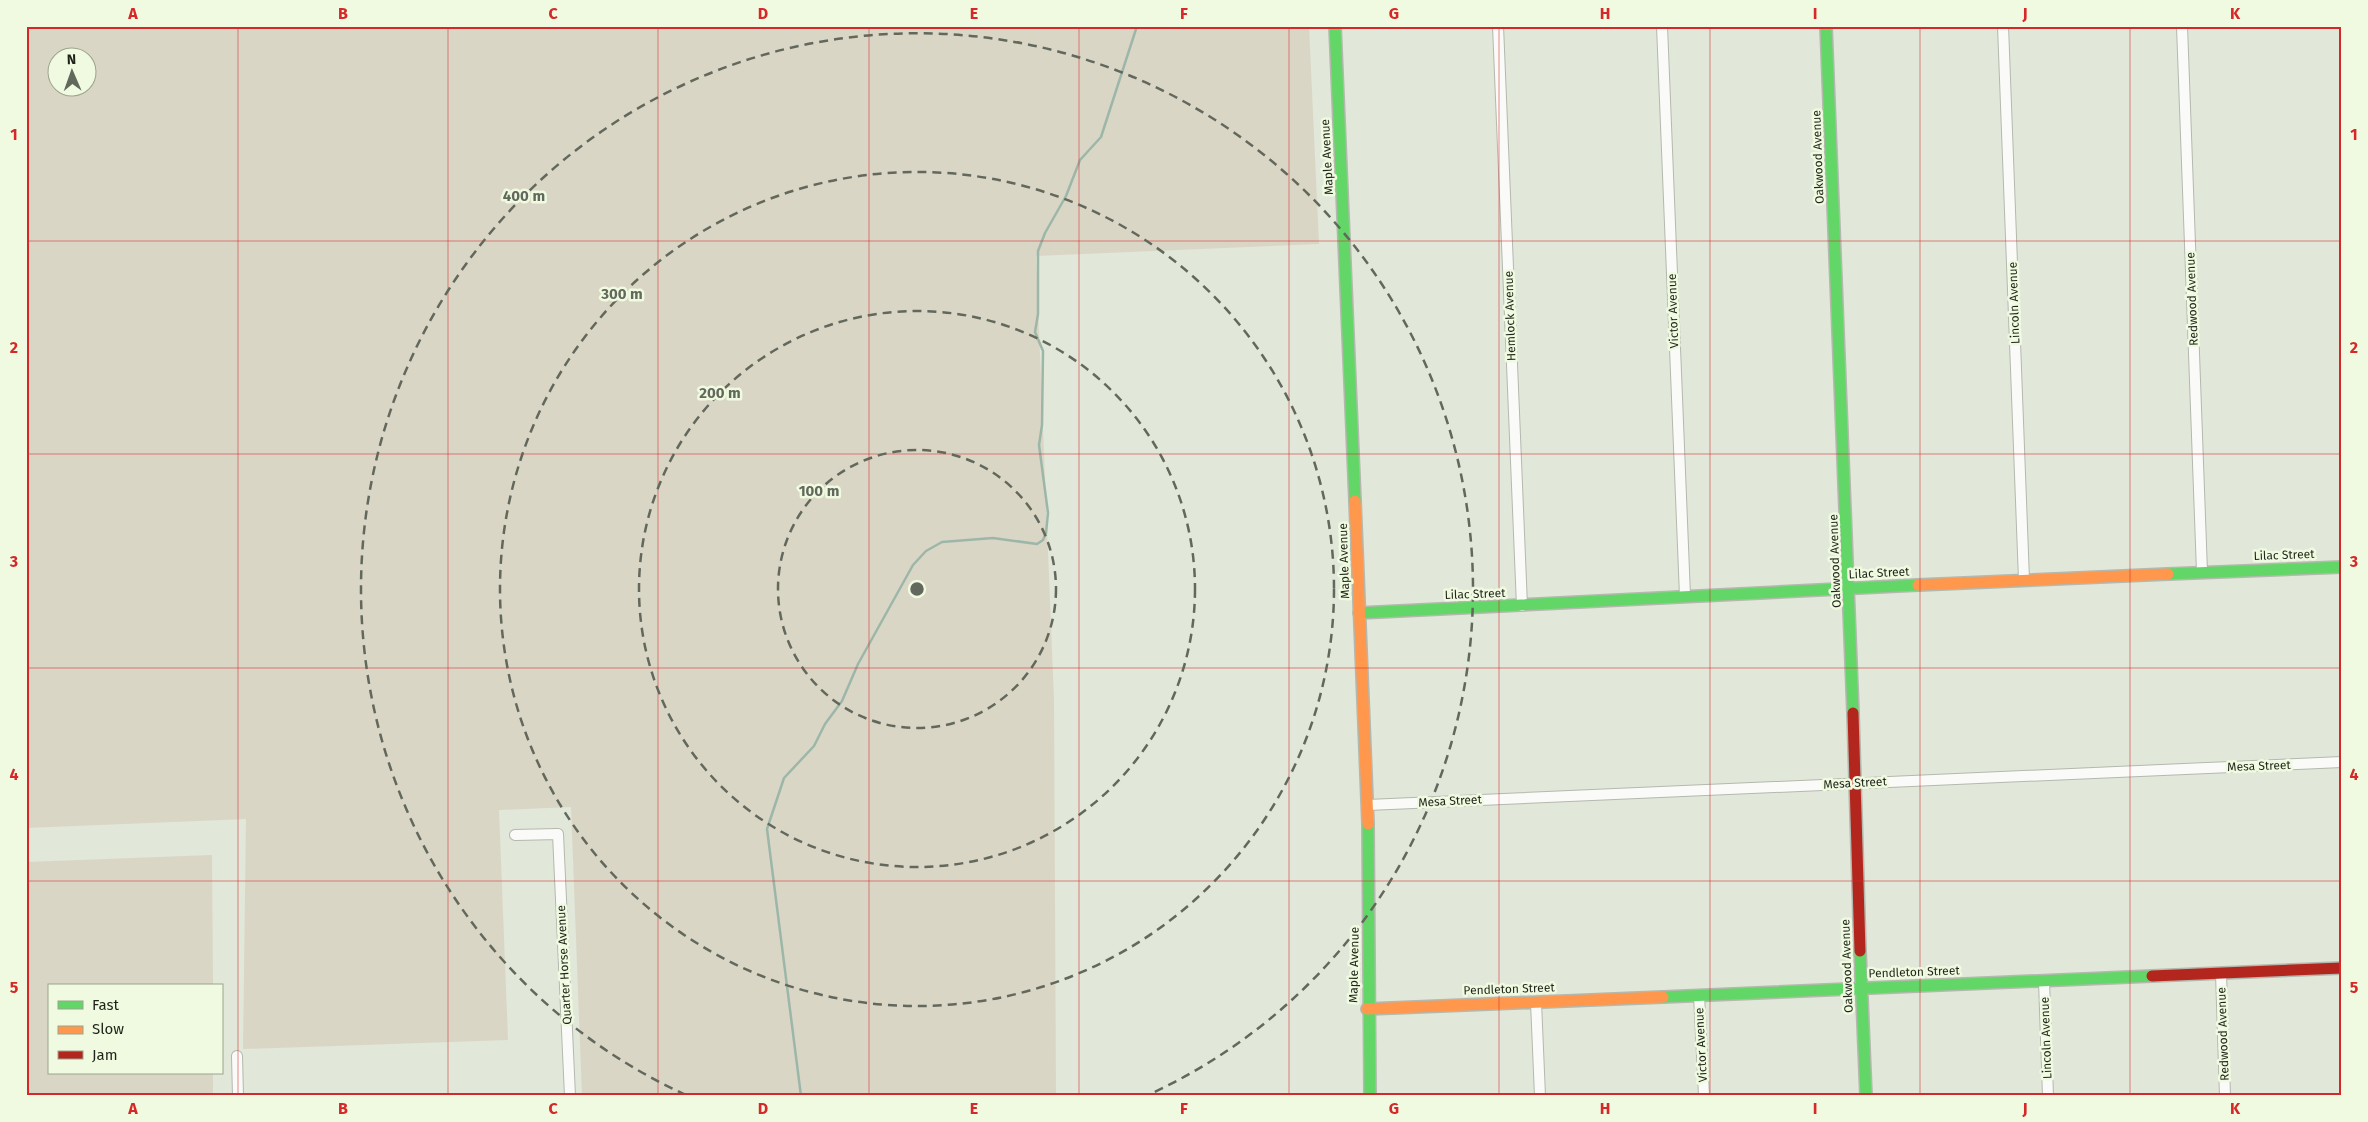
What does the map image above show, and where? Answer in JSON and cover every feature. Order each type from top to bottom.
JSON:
[{"type":"street","name":"Maple Avenue","points":[[1335,26],[1368,805],[1370,905],[1367,1009],[1370,1096]]},
{"type":"street","name":"Hemlock Avenue","points":[[1498,26],[1522,606]]},
{"type":"street","name":"Victor Avenue","points":[[1662,26],[1685,596]]},
{"type":"street","name":"Oakwood Avenue","points":[[1826,26],[1850,588],[1861,988],[1866,1096]]},
{"type":"street","name":"Lincoln Avenue","points":[[2003,26],[2024,580]]},
{"type":"street","name":"Redwood Avenue","points":[[2182,26],[2202,572]]},
{"type":"street","name":"Lilac Street","points":[[1359,613],[1850,588],[2342,567]]},
{"type":"street","name":"Mesa Street","points":[[1368,805],[2342,762]]},
{"type":"street","name":"Quarter Horse Avenue","points":[[514,835],[558,834],[570,1096]]},
{"type":"street","name":"Pendleton Street","points":[[1367,1009],[2342,968]]},
{"type":"street","name":"Redwood Avenue","points":[[2221,973],[2225,1096]]},
{"type":"street","name":"Lincoln Avenue","points":[[2044,980],[2048,1096]]},
{"type":"street","name":"Victor Avenue","points":[[1699,995],[1704,1096]]},
{"type":"street","points":[[1536,1002],[1540,1096]]},
{"type":"street","points":[[237,1056],[238,1096]]},
{"type":"shaded area","points":[[26,26],[1309,26],[1319,244],[1036,256],[1054,700],[1056,1096],[582,1096],[571,807],[499,810],[508,1040],[243,1049],[246,819],[26,828]]},
{"type":"shaded area","points":[[212,855],[213,984],[48,984],[48,1074],[213,1074],[213,1096],[26,1096],[26,862]]},
{"type":"waterway","points":[[801,1096],[767,829],[784,778],[814,746],[825,724],[842,701],[858,664],[913,565],[926,551],[942,542],[993,538],[1037,544],[1043,540],[1046,533],[1048,513],[1039,445],[1042,425],[1043,351],[1035,332],[1038,314],[1038,251],[1045,233],[1066,196],[1080,160],[1101,137],[1137,26]]},
{"type":"traffic: fast","points":[[1335,26],[1355,501]]},
{"type":"traffic: fast","points":[[1826,26],[1853,713]]},
{"type":"traffic: fast","points":[[2168,574],[2342,567]]},
{"type":"traffic: fast","points":[[1359,613],[1918,585]]},
{"type":"traffic: fast","points":[[1368,824],[1370,1096]]},
{"type":"traffic: fast","points":[[1860,951],[1866,1096]]},
{"type":"traffic: fast","points":[[1663,997],[2152,976]]},
{"type":"traffic: slow","points":[[1355,501],[1368,824]]},
{"type":"traffic: slow","points":[[1918,585],[2168,574]]},
{"type":"traffic: slow","points":[[1367,1009],[1663,997]]},
{"type":"traffic: jam","points":[[1853,713],[1860,951]]},
{"type":"traffic: jam","points":[[2152,976],[2342,968]]}]
